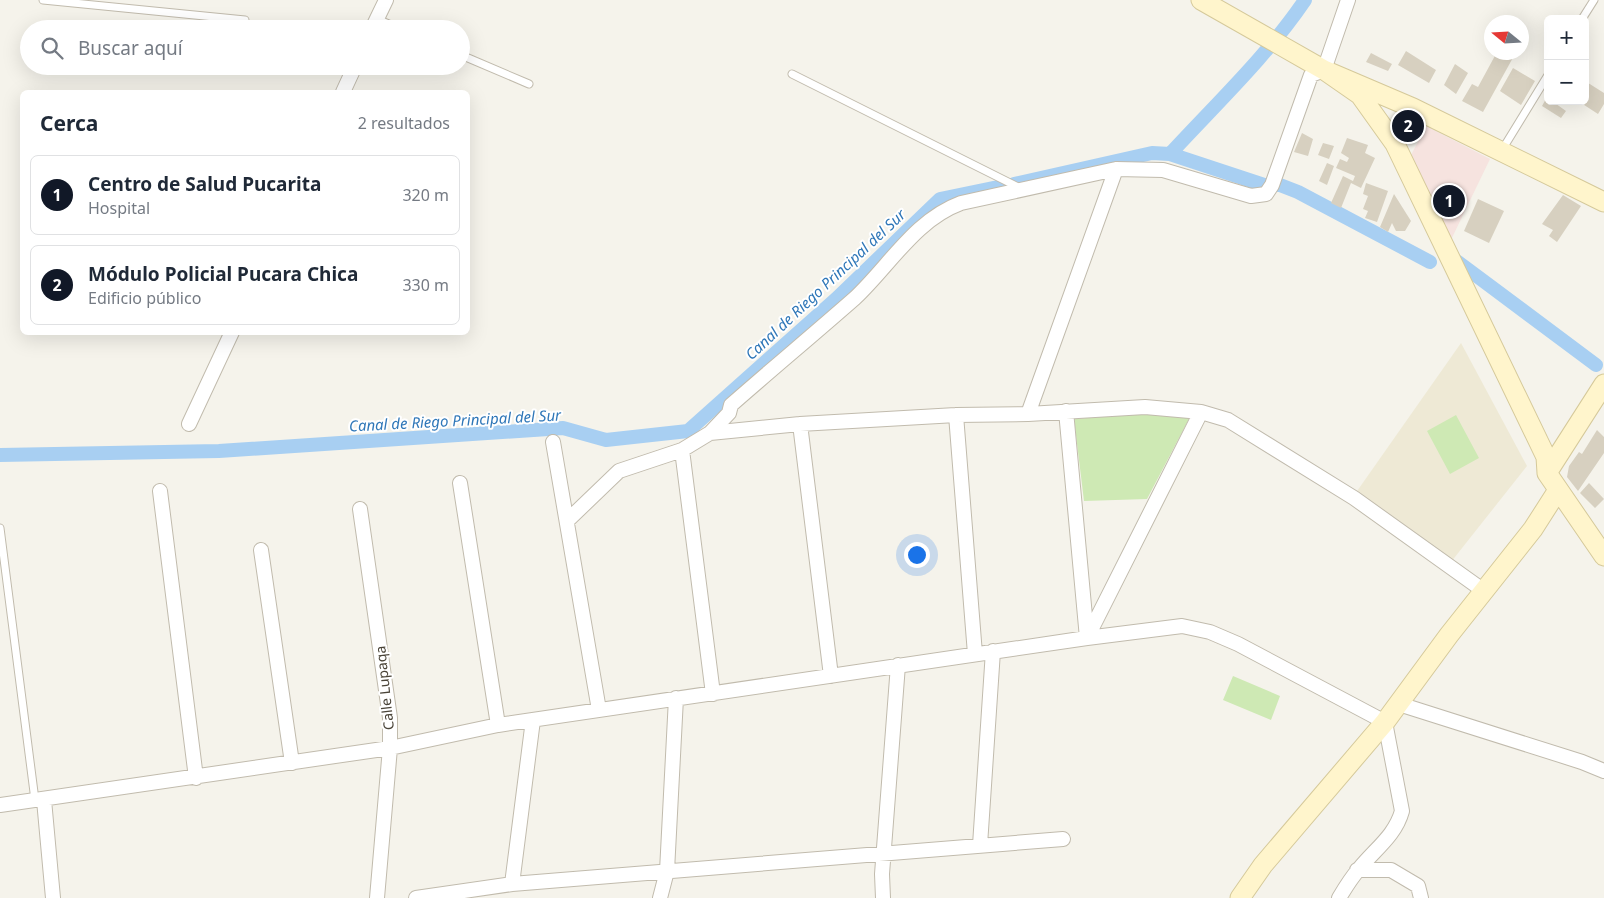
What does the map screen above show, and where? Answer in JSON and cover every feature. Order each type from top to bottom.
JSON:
[{"type":"street","points":[[377,20],[386,0]]},
{"type":"street","points":[[1201,0],[1324,70],[1360,95],[1395,144],[1546,458],[1547,473],[1604,556]]},
{"type":"street","points":[[1324,70],[1348,0]]},
{"type":"street","points":[[567,521],[619,471],[682,450],[710,432],[729,413],[731,405],[856,296],[922,225],[947,208],[961,203],[1116,169],[1163,170],[1251,196],[1266,194],[1270,189],[1311,75],[1324,70],[1413,108],[1604,202]]},
{"type":"street","points":[[344,90],[351,75]]},
{"type":"street","points":[[1028,414],[1116,169]]},
{"type":"street","points":[[189,424],[231,335]]},
{"type":"street","points":[[1547,473],[1604,384]]},
{"type":"street","points":[[710,432],[800,424],[956,415],[1028,414],[1145,407],[1201,412],[1228,420],[1354,498],[1484,591]]},
{"type":"street","points":[[1066,411],[1087,638]]},
{"type":"street","points":[[1087,638],[1201,412]]},
{"type":"street","points":[[956,415],[976,654]]},
{"type":"street","points":[[800,424],[831,676]]},
{"type":"street","points":[[553,442],[599,710]]},
{"type":"street","points":[[682,450],[713,694]]},
{"type":"street","points":[[460,484],[498,725]]},
{"type":"street","points":[[1240,898],[1263,865],[1385,722],[1484,591],[1534,529],[1558,490]]},
{"type":"street","points":[[160,491],[196,778]]},
{"type":"street","name":"Calle Lupaqa","points":[[360,508],[390,718],[390,748],[377,898]]},
{"type":"street","points":[[261,550],[292,763]]},
{"type":"street","points":[[0,805],[196,778],[390,748],[498,725],[676,698],[993,651],[1182,626],[1210,632],[1238,644],[1385,722]]},
{"type":"street","points":[[980,845],[993,651]]},
{"type":"street","points":[[883,898],[884,853],[898,665]]},
{"type":"street","points":[[660,898],[666,871],[676,698]]},
{"type":"street","points":[[1398,704],[1582,762],[1604,771]]},
{"type":"street","points":[[512,884],[532,720]]},
{"type":"street","points":[[1339,898],[1357,870],[1392,834],[1398,824],[1402,811],[1385,722]]},
{"type":"street","points":[[39,800],[53,898]]},
{"type":"street","points":[[416,898],[512,884],[1063,839]]},
{"type":"street","points":[[1357,870],[1391,870],[1418,886],[1421,898]]},
{"type":"lane","points":[[43,0],[245,20]]},
{"type":"lane","points":[[1585,15],[1594,0]]},
{"type":"lane","points":[[470,59],[529,84]]},
{"type":"lane","points":[[792,74],[1023,190]]},
{"type":"lane","points":[[1502,151],[1544,82]]},
{"type":"lane","points":[[0,528],[39,800]]},
{"type":"shaded area","points":[[1426,126],[1490,159],[1449,244],[1409,159]]},
{"type":"shaded area","points":[[1461,343],[1527,466],[1451,562],[1355,494]]},
{"type":"green space","points":[[1150,413],[1190,417],[1147,499],[1084,501],[1074,419]]},
{"type":"green space","points":[[1456,415],[1479,458],[1450,474],[1427,431]]},
{"type":"green space","points":[[1233,676],[1280,696],[1271,720],[1223,700]]},
{"type":"building","points":[[1406,51],[1436,70],[1429,83],[1398,65]]},
{"type":"building","points":[[1371,53],[1392,64],[1388,71],[1366,62]]},
{"type":"building","points":[[1493,60],[1512,60],[1483,112],[1462,101],[1472,84],[1478,87]]},
{"type":"building","points":[[1455,64],[1468,73],[1456,94],[1444,85]]},
{"type":"building","points":[[1513,68],[1535,81],[1521,105],[1500,91]]},
{"type":"building","points":[[1589,84],[1604,93],[1604,104],[1598,114],[1584,105],[1589,105]]},
{"type":"building","points":[[1544,102],[1544,105],[1558,105],[1566,111],[1561,118],[1542,106]]},
{"type":"building","points":[[1412,118],[1416,131],[1403,135],[1399,122]]},
{"type":"building","points":[[1302,133],[1313,139],[1308,156],[1294,152]]},
{"type":"building","points":[[1347,138],[1368,145],[1365,153],[1375,158],[1361,188],[1351,183],[1341,208],[1331,203],[1343,176],[1353,181],[1355,176],[1336,168],[1340,159],[1347,162],[1349,158],[1341,153]]},
{"type":"building","points":[[1323,143],[1334,146],[1329,159],[1318,155]]},
{"type":"building","points":[[1327,163],[1334,166],[1327,185],[1319,181]]},
{"type":"building","points":[[1366,183],[1388,191],[1377,222],[1365,218],[1368,211],[1363,209],[1368,196],[1363,194]]},
{"type":"building","points":[[1394,194],[1411,221],[1405,231],[1396,231],[1392,223],[1388,232],[1380,227]]},
{"type":"building","points":[[1563,195],[1581,206],[1557,242],[1549,236],[1553,230],[1542,224]]},
{"type":"building","points":[[1478,199],[1504,211],[1489,243],[1464,231]]},
{"type":"building","points":[[1597,430],[1604,437],[1604,453],[1578,491],[1567,477],[1569,466],[1579,452],[1582,454]]},
{"type":"building","points":[[1589,483],[1604,499],[1595,508],[1580,493]]},
{"type":"waterway","name":"Canal de Riego Principal del Sur","points":[[1014,184],[1152,153],[1170,154],[1258,60],[1305,0]]},
{"type":"waterway","points":[[1170,154],[1264,185],[1280,185],[1298,192],[1430,262]]},
{"type":"waterway","name":"Canal de Riego Principal del Sur","points":[[0,455],[219,451],[563,428],[606,440],[688,431],[836,299],[940,199],[998,187]]},
{"type":"waterway","points":[[1458,262],[1596,365]]},
{"type":"place","name":"Módulo Policial Pucara Chica","points":[[1408,126]]},
{"type":"place","name":"Centro de Salud Pucarita","points":[[1449,201]]}]
